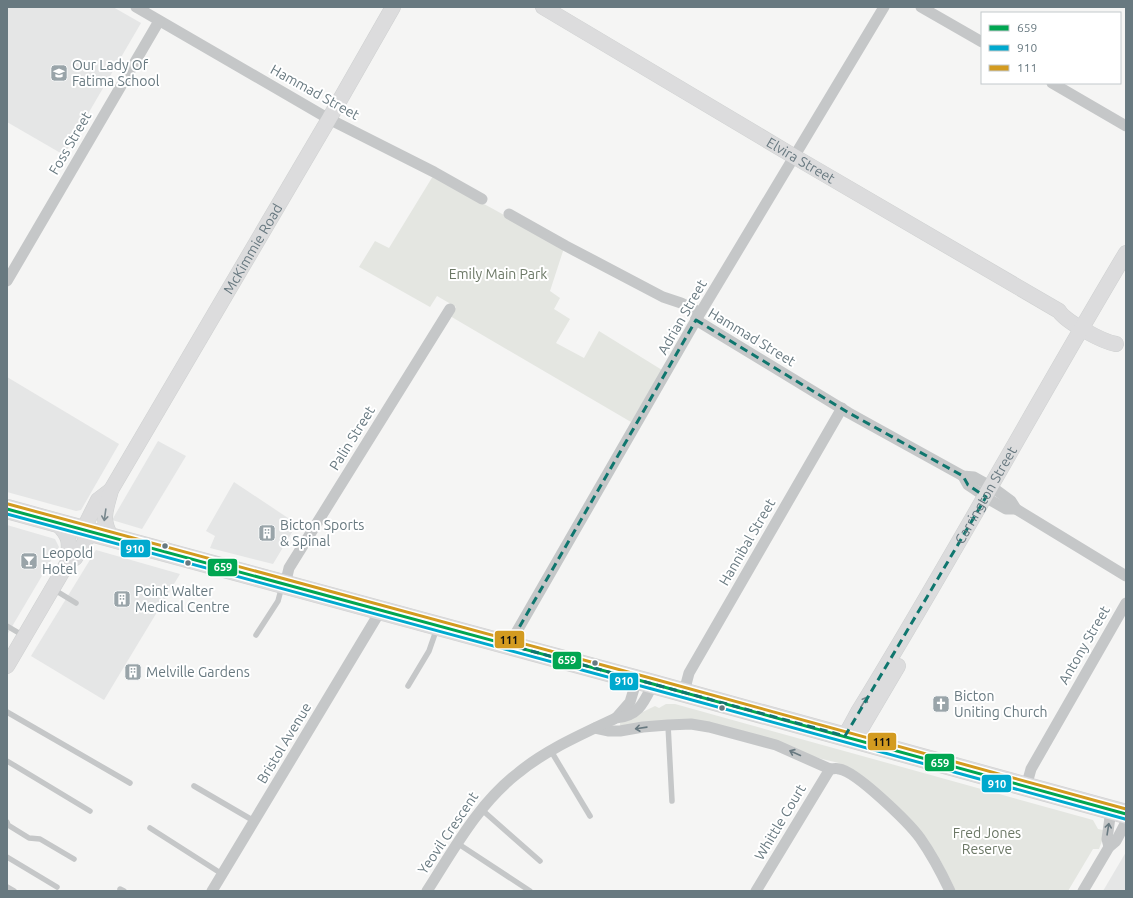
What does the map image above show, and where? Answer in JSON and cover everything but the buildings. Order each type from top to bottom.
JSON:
[{"type":"highway","points":[[7,509],[645,681],[1119,812]]},
{"type":"main road","name":"McKimmie Road","points":[[112,538],[104,523],[104,517],[111,490],[329,119],[393,7]]},
{"type":"main road","name":"Elvira Street","points":[[543,7],[795,157],[1059,311],[1063,316],[1111,337],[1121,347]]},
{"type":"main road","name":"Carrington Street","points":[[850,738],[858,712],[992,494],[1087,327],[1126,253]]},
{"type":"main road","name":"Carrington Street","points":[[1087,327],[1126,268]]},
{"type":"main road","name":"McKimmie Road","points":[[7,666],[68,562],[75,558],[87,531],[98,500],[111,490]]},
{"type":"main road","points":[[57,523],[64,531],[70,546],[68,562]]},
{"type":"street","name":"Hammad Street","points":[[136,7],[329,119],[434,172],[482,199]]},
{"type":"street","name":"Adrian Street","points":[[509,645],[696,320],[884,7]]},
{"type":"street","points":[[921,7],[981,41]]},
{"type":"street","name":"Foss Street","points":[[7,281],[159,21]]},
{"type":"street","points":[[1054,84],[1126,126]]},
{"type":"street","name":"Hammad Street","points":[[509,214],[663,297],[681,303],[695,310],[696,320],[842,408],[964,476],[968,486],[1011,501],[1016,510],[1126,576]]},
{"type":"street","name":"Palin Street","points":[[284,584],[289,568],[450,309]]},
{"type":"street","name":"Hannibal Street","points":[[684,692],[689,673],[842,408]]},
{"type":"street","name":"Antony Street","points":[[1026,787],[1030,769],[1126,603]]},
{"type":"street","name":"Bristol Avenue","points":[[215,890],[222,874],[381,610]]},
{"type":"street","name":"Yeovil Crescent","points":[[616,718],[645,681]]},
{"type":"street","name":"Yeovil Crescent","points":[[428,891],[457,843],[481,808],[505,783],[551,751],[616,718],[627,717],[638,709],[645,700],[645,681]]},
{"type":"street","points":[[595,728],[609,731],[620,731],[643,727],[691,724],[734,732],[776,744],[830,769],[839,769],[847,772],[894,809],[919,837],[939,868],[950,891]]},
{"type":"street","name":"Whittle Court","points":[[756,891],[830,769]]},
{"type":"street","points":[[1110,847],[1107,839],[1119,812]]},
{"type":"street","points":[[1086,889],[1126,822]]},
{"type":"lane","points":[[256,635],[278,601],[284,584]]},
{"type":"lane","points":[[52,589],[76,603]]},
{"type":"lane","points":[[7,626],[25,636]]},
{"type":"lane","points":[[408,686],[430,651],[437,626]]},
{"type":"lane","points":[[7,712],[130,783]]},
{"type":"lane","points":[[668,725],[672,801]]},
{"type":"lane","points":[[551,751],[590,816]]},
{"type":"lane","points":[[7,761],[90,811]]},
{"type":"lane","points":[[194,786],[254,821]]},
{"type":"lane","points":[[481,808],[540,861]]},
{"type":"lane","points":[[7,822],[8,825],[29,838],[40,839],[74,859]]},
{"type":"lane","points":[[150,828],[222,874]]},
{"type":"lane","points":[[457,843],[530,891]]},
{"type":"lane","points":[[7,857],[57,887]]},
{"type":"lane","points":[[7,887],[14,891]]},
{"type":"highlighted area","points":[[696,320],[849,413],[963,476],[968,485],[986,497],[845,736],[509,645]]},
{"type":"shaded area","name":"Our Lady Of Fatima School","points":[[7,7],[113,7],[141,23],[64,155],[7,122]]},
{"type":"shaded area","points":[[7,377],[119,444],[81,510],[76,511],[7,492]]},
{"type":"shaded area","points":[[158,441],[186,456],[142,529],[112,520]]},
{"type":"shaded area","points":[[234,482],[297,524],[273,564],[210,548],[215,536],[206,531]]},
{"type":"shaded area","name":"Leopold Hotel","points":[[7,525],[55,539],[59,547],[7,635]]},
{"type":"shaded area","points":[[96,550],[180,574],[104,700],[31,656]]},
{"type":"shaded area","points":[[1126,852],[1126,891],[1103,891]]},
{"type":"green space","name":"Emily Main Park","points":[[433,176],[564,248],[550,291],[560,298],[554,309],[570,319],[556,343],[584,358],[599,331],[662,370],[631,422],[450,316],[456,307],[437,296],[430,307],[359,267],[375,241],[389,248]]},
{"type":"green space","name":"Fred Jones Reserve","points":[[666,704],[675,704],[1093,820],[1098,829],[1103,830],[1102,841],[1099,849],[1093,849],[1068,891],[956,891],[940,860],[848,767],[698,721],[622,727],[620,725],[620,723],[655,706],[659,708]]},
{"type":"transit line","name":"111","points":[[8,504],[1126,809]]},
{"type":"transit line","name":"659","points":[[7,509],[1126,814]]},
{"type":"transit line","name":"910","points":[[7,514],[1125,819]]},
{"type":"place","name":"Our Lady Of Fatima School","points":[[59,73]]},
{"type":"place","name":"Bicton Sports & Spinal","points":[[267,533]]},
{"type":"place","name":"Leopold Hotel","points":[[29,561]]},
{"type":"place","name":"Point Walter Medical Centre","points":[[122,599]]},
{"type":"place","name":"Melville Gardens","points":[[133,672]]},
{"type":"place","name":"Bicton Uniting Church","points":[[941,704]]}]
